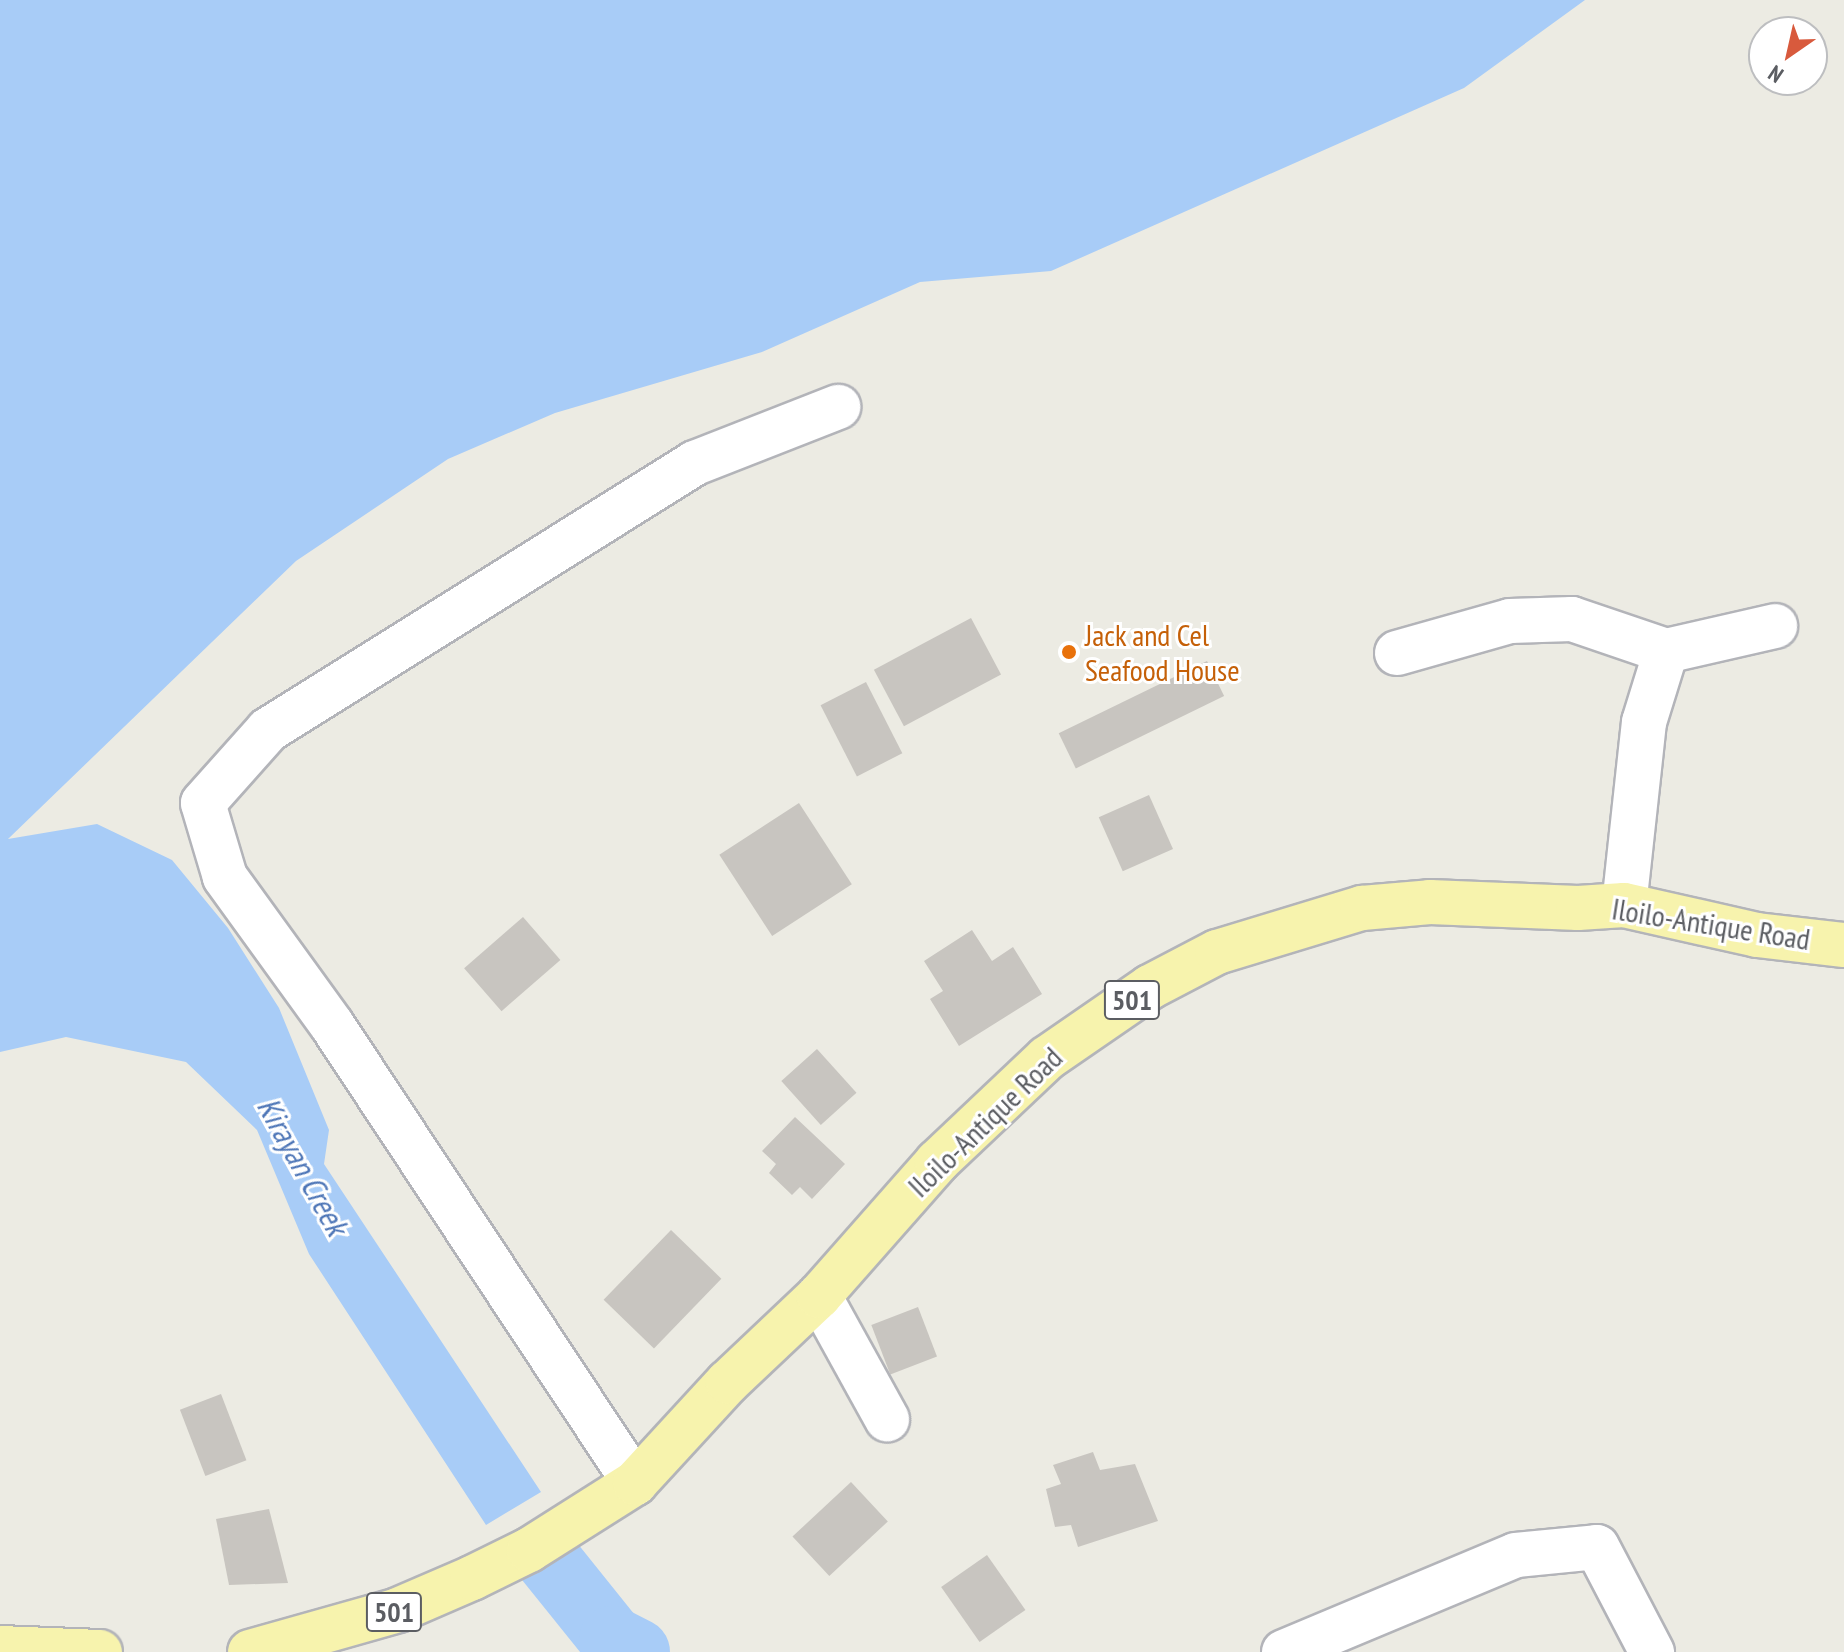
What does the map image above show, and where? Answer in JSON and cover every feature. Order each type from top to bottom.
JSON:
[{"type":"main road","name":"Iloilo-Antique Road","points":[[250,1652],[319,1635],[435,1594],[529,1550],[635,1483],[728,1382],[819,1296],[937,1162],[1047,1058],[1150,987],[1217,952],[1362,908],[1430,902],[1578,908],[1624,905],[1757,935],[1844,945]]},
{"type":"main road","points":[[0,1648],[100,1652]]},
{"type":"street","points":[[635,1483],[332,1025],[225,877],[203,803],[268,730],[681,472],[838,407]]},
{"type":"street","points":[[1397,653],[1510,621],[1572,619],[1666,651],[1775,626]]},
{"type":"street","points":[[1624,905],[1644,722],[1666,651]]},
{"type":"street","points":[[819,1296],[887,1419]]},
{"type":"street","points":[[1284,1652],[1516,1555],[1597,1547],[1652,1652]]},
{"type":"water","points":[[0,0],[1585,0],[1464,88],[1051,271],[920,282],[762,352],[555,413],[448,459],[296,561],[8,839],[97,824],[172,860],[228,928],[279,1008],[329,1130],[324,1164],[541,1492],[486,1525],[309,1254],[257,1130],[186,1062],[66,1037],[0,1052]]},
{"type":"building","points":[[971,618],[1001,675],[904,726],[874,670]]},
{"type":"building","points":[[1207,661],[1224,696],[1076,768],[1059,733]]},
{"type":"building","points":[[866,682],[902,753],[857,776],[821,705]]},
{"type":"building","points":[[1149,795],[1173,849],[1123,871],[1099,817]]},
{"type":"building","points":[[799,803],[852,884],[772,936],[719,855]]},
{"type":"building","points":[[523,917],[560,960],[502,1011],[464,968]]},
{"type":"building","points":[[972,930],[992,961],[1013,947],[1042,994],[959,1046],[930,999],[943,991],[924,961]]},
{"type":"building","points":[[817,1049],[856,1093],[821,1125],[781,1081]]},
{"type":"building","points":[[795,1117],[845,1164],[812,1199],[800,1187],[792,1195],[769,1173],[776,1164],[762,1151]]},
{"type":"building","points":[[671,1230],[721,1279],[654,1348],[604,1300]]},
{"type":"building","points":[[918,1307],[937,1356],[890,1374],[871,1325]]},
{"type":"building","points":[[221,1394],[246,1460],[205,1476],[180,1410]]},
{"type":"building","points":[[1093,1452],[1100,1470],[1135,1464],[1158,1521],[1078,1547],[1071,1525],[1055,1527],[1046,1489],[1061,1484],[1053,1465]]},
{"type":"building","points":[[851,1482],[888,1521],[829,1576],[792,1537]]},
{"type":"building","points":[[269,1509],[288,1583],[229,1585],[216,1519]]},
{"type":"building","points":[[987,1555],[1025,1610],[980,1642],[941,1587]]},
{"type":"waterway","name":"Kirayan Creek","points":[[546,1557],[612,1639],[637,1652]]},
{"type":"place","name":"Jack and Cel Seafood House","points":[[1069,652]]}]
